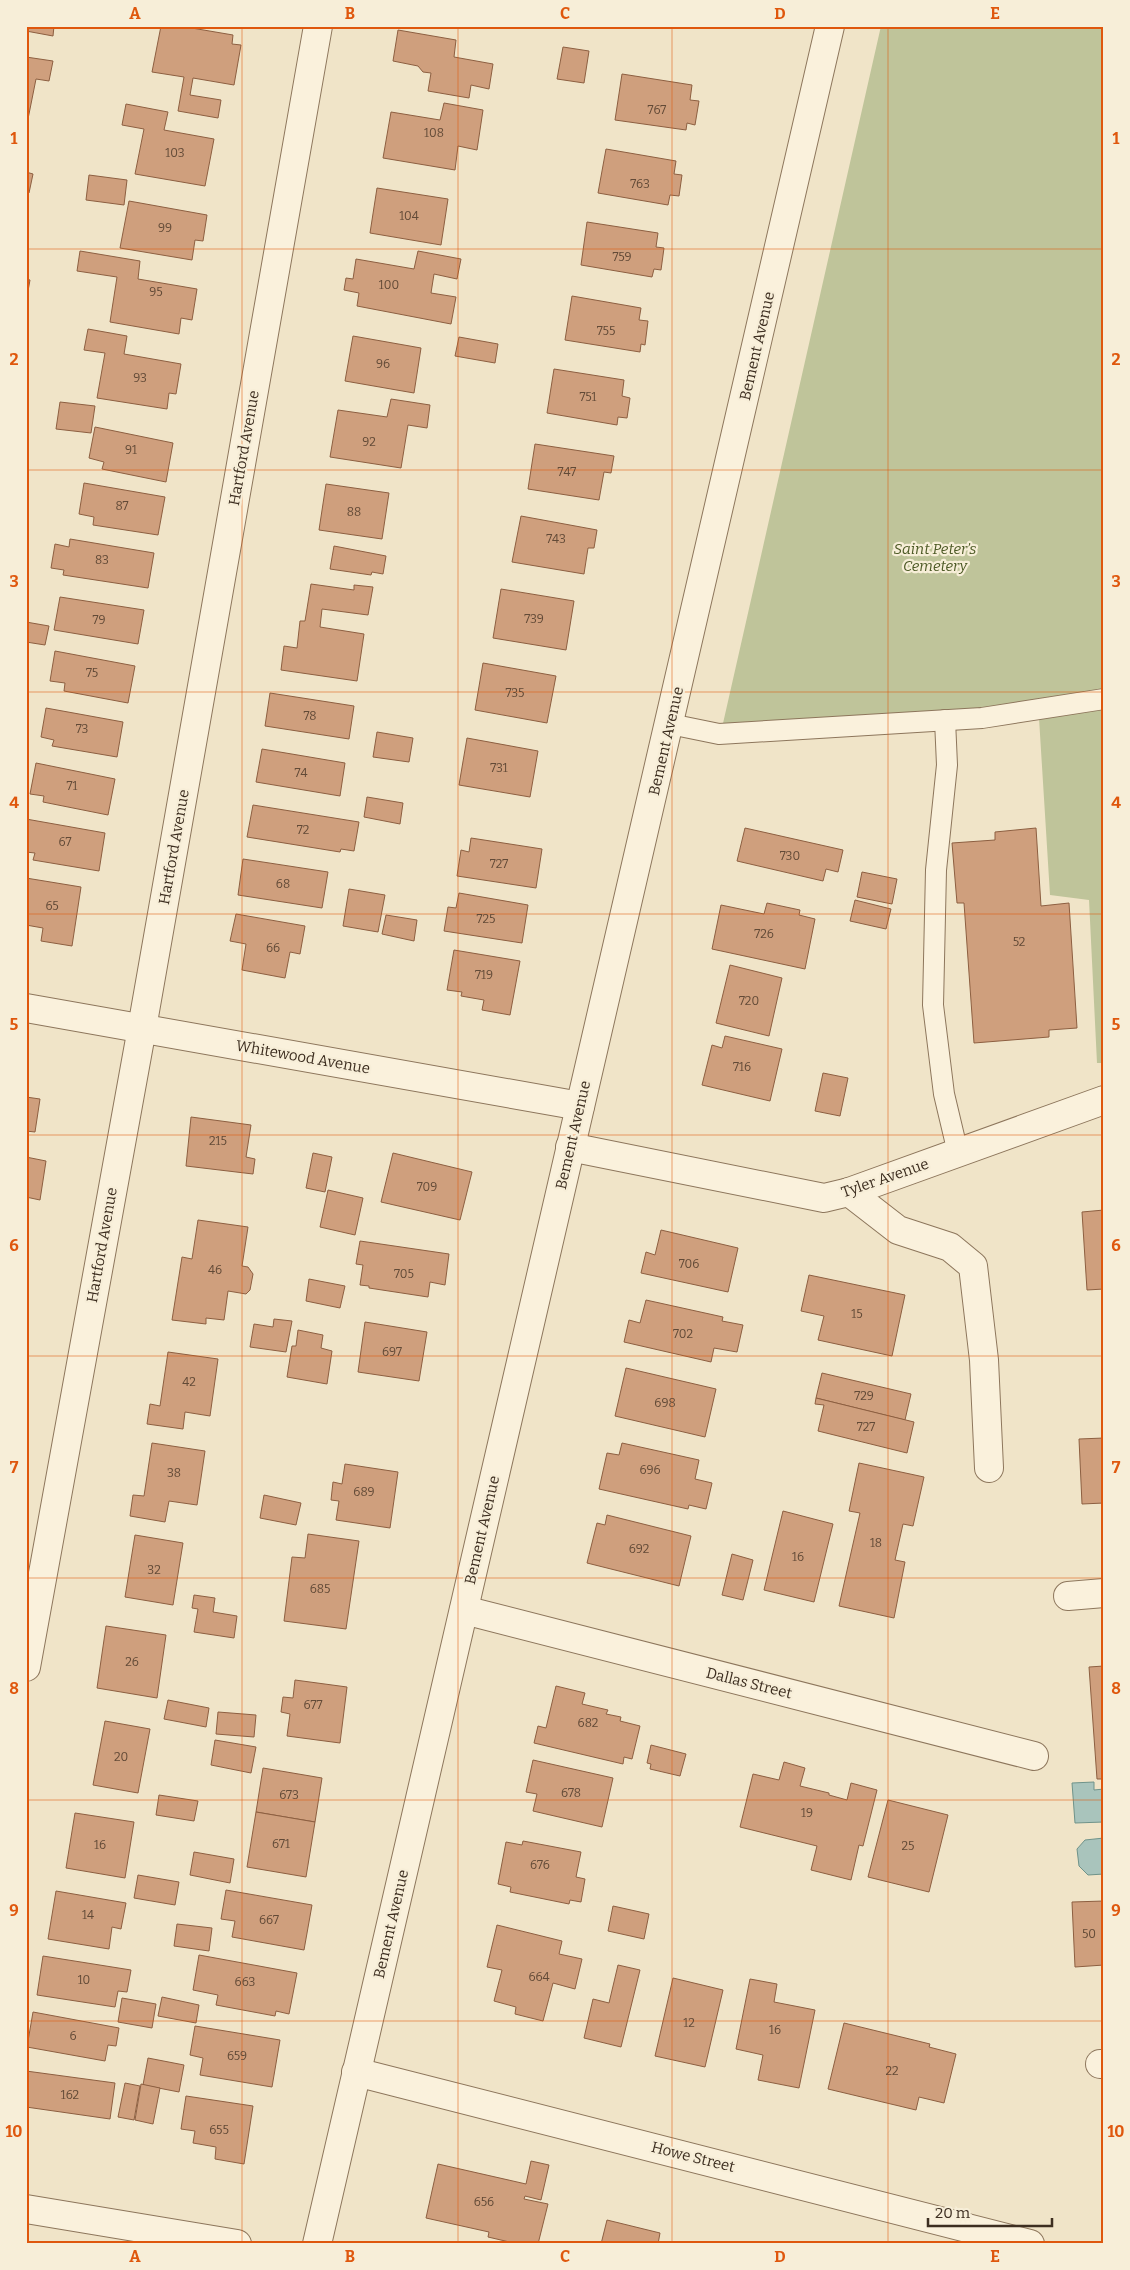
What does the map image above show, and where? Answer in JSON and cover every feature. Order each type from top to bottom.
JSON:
[{"type":"street","name":"Hartford Avenue","points":[[26,1666],[142,1028],[318,26]]},
{"type":"street","name":"Bement Avenue","points":[[317,2244],[830,26]]},
{"type":"street","name":"Whitewood Avenue","points":[[26,1008],[580,1106]]},
{"type":"street","name":"Tyler Avenue","points":[[570,1147],[824,1198],[849,1192],[1104,1100]]},
{"type":"street","points":[[849,1192],[898,1230],[950,1247],[973,1266],[984,1360],[989,1468]]},
{"type":"street","points":[[1068,1596],[1104,1593]]},
{"type":"street","name":"Dallas Street","points":[[464,1610],[1034,1756]]},
{"type":"street","name":"Howe Street","points":[[356,2072],[1030,2244]]},
{"type":"street","points":[[26,2209],[237,2244]]},
{"type":"lane","points":[[670,724],[719,734],[982,718],[1104,699]]},
{"type":"lane","points":[[945,720],[947,765],[936,870],[933,1005],[944,1094],[958,1153]]},
{"type":"green space","name":"Saint Peter’s Cemetery","points":[[881,26],[1104,26],[1104,1063],[1097,1063],[1089,900],[1050,895],[1039,718],[719,741]]},
{"type":"water","points":[[1094,1782],[1094,1790],[1104,1789],[1104,1822],[1075,1823],[1072,1783]]},
{"type":"water","points":[[1104,1838],[1104,1874],[1088,1875],[1079,1866],[1077,1849],[1085,1840]]},
{"type":"building","points":[[26,26],[54,26],[53,36],[26,31]]},
{"type":"building","points":[[161,26],[180,26],[233,35],[232,44],[241,45],[234,85],[193,78],[190,95],[221,100],[218,118],[178,111],[184,77],[152,72]]},
{"type":"building","points":[[398,30],[456,40],[454,57],[493,64],[489,89],[471,85],[469,98],[428,91],[431,73],[423,72],[418,66],[393,61]]},
{"type":"building","points":[[563,47],[589,51],[584,83],[557,79]]},
{"type":"building","points":[[26,57],[53,61],[49,81],[36,79],[26,129]]},
{"type":"building","points":[[622,74],[692,85],[690,100],[699,101],[695,125],[687,123],[686,130],[615,120]]},
{"type":"building","points":[[444,103],[483,110],[477,150],[458,146],[455,170],[383,158],[391,112],[440,120]]},
{"type":"building","points":[[126,104],[168,112],[164,130],[214,139],[205,186],[135,174],[144,129],[122,125]]},
{"type":"building","points":[[606,149],[676,161],[674,174],[682,175],[679,196],[670,195],[668,205],[598,193]]},
{"type":"building","points":[[26,172],[33,174],[29,193],[26,192]]},
{"type":"building","points":[[89,175],[127,180],[124,205],[86,200]]},
{"type":"building","points":[[377,188],[448,199],[441,245],[370,233]]},
{"type":"building","points":[[129,201],[207,215],[203,241],[195,240],[192,260],[120,248]]},
{"type":"building","points":[[587,222],[658,233],[656,247],[664,248],[661,270],[654,269],[652,277],[581,265]]},
{"type":"building","points":[[80,251],[140,261],[138,279],[197,289],[192,320],[181,318],[179,334],[110,322],[117,277],[77,271]]},
{"type":"building","points":[[418,251],[461,259],[457,279],[434,274],[431,293],[456,297],[451,324],[357,306],[359,293],[344,290],[346,278],[353,279],[356,259],[414,269]]},
{"type":"building","points":[[26,279],[30,280],[26,302]]},
{"type":"building","points":[[572,296],[641,308],[639,320],[648,321],[645,345],[641,344],[640,352],[565,340]]},
{"type":"building","points":[[88,329],[127,336],[124,354],[181,364],[176,394],[169,393],[167,409],[97,398],[105,353],[84,350]]},
{"type":"building","points":[[353,336],[421,348],[414,393],[345,381]]},
{"type":"building","points":[[459,337],[498,344],[495,363],[455,356]]},
{"type":"building","points":[[554,369],[624,380],[622,396],[630,398],[627,418],[618,417],[617,425],[547,413]]},
{"type":"building","points":[[391,399],[430,405],[427,428],[408,425],[401,468],[330,457],[338,410],[387,417]]},
{"type":"building","points":[[60,402],[95,406],[91,433],[56,429]]},
{"type":"building","points":[[95,427],[173,443],[166,482],[102,469],[104,462],[89,458]]},
{"type":"building","points":[[535,444],[614,456],[611,473],[604,472],[599,500],[528,489]]},
{"type":"building","points":[[84,483],[165,497],[158,535],[93,525],[94,517],[79,514]]},
{"type":"building","points":[[326,484],[389,493],[382,539],[319,530]]},
{"type":"building","points":[[521,516],[597,530],[594,548],[588,548],[584,574],[512,562]]},
{"type":"building","points":[[70,539],[154,553],[148,588],[63,575],[64,570],[51,568],[55,544],[69,547]]},
{"type":"building","points":[[334,546],[386,556],[383,574],[372,572],[371,575],[330,569]]},
{"type":"building","points":[[311,584],[354,590],[354,585],[373,587],[368,615],[322,609],[320,627],[364,634],[357,681],[281,670],[284,646],[297,648],[300,621],[305,621]]},
{"type":"building","points":[[501,589],[574,601],[566,650],[493,638]]},
{"type":"building","points":[[60,597],[144,610],[138,644],[54,630]]},
{"type":"building","points":[[26,622],[49,626],[45,645],[26,642]]},
{"type":"building","points":[[55,651],[135,666],[128,703],[64,691],[65,683],[50,681]]},
{"type":"building","points":[[483,663],[556,676],[547,723],[475,710]]},
{"type":"building","points":[[270,693],[354,706],[349,739],[265,726]]},
{"type":"building","points":[[46,708],[123,722],[117,757],[52,746],[54,740],[41,737]]},
{"type":"building","points":[[377,732],[413,738],[409,762],[373,757]]},
{"type":"building","points":[[467,738],[538,751],[530,797],[459,785]]},
{"type":"building","points":[[262,749],[345,763],[340,796],[256,782]]},
{"type":"building","points":[[36,763],[115,779],[108,815],[43,802],[44,796],[30,794]]},
{"type":"building","points":[[367,797],[403,803],[400,824],[364,817]]},
{"type":"building","points":[[253,805],[359,822],[354,851],[341,849],[340,852],[247,837]]},
{"type":"building","points":[[26,819],[105,833],[99,871],[33,860],[35,853],[26,852]]},
{"type":"building","points":[[745,828],[843,850],[838,872],[826,869],[823,881],[737,861]]},
{"type":"building","points":[[1036,828],[1041,906],[1069,903],[1077,1028],[1049,1030],[1049,1037],[974,1043],[964,903],[957,903],[952,843],[995,840],[995,832]]},
{"type":"building","points":[[471,838],[542,849],[536,888],[457,876],[461,850],[469,852]]},
{"type":"building","points":[[243,859],[328,872],[322,908],[238,895]]},
{"type":"building","points":[[862,872],[897,879],[892,904],[857,897]]},
{"type":"building","points":[[26,878],[81,887],[72,946],[41,941],[43,928],[26,925]]},
{"type":"building","points":[[349,889],[385,895],[378,932],[343,926]]},
{"type":"building","points":[[459,893],[528,905],[522,943],[444,931],[448,907],[456,908]]},
{"type":"building","points":[[855,900],[891,909],[886,929],[850,921]]},
{"type":"building","points":[[767,903],[800,910],[799,915],[815,919],[805,969],[712,949],[721,905],[764,914]]},
{"type":"building","points":[[236,914],[305,926],[300,954],[290,952],[285,978],[242,970],[246,944],[230,941]]},
{"type":"building","points":[[386,915],[417,920],[414,941],[382,934]]},
{"type":"building","points":[[454,950],[520,961],[510,1015],[482,1010],[484,1000],[461,996],[462,992],[447,990]]},
{"type":"building","points":[[730,965],[782,978],[769,1036],[716,1023]]},
{"type":"building","points":[[725,1036],[782,1049],[770,1101],[702,1085],[712,1045],[722,1048]]},
{"type":"building","points":[[823,1073],[848,1078],[840,1116],[815,1111]]},
{"type":"building","points":[[26,1097],[40,1099],[35,1132],[26,1131]]},
{"type":"building","points":[[191,1117],[251,1125],[246,1157],[255,1159],[253,1174],[186,1166]]},
{"type":"building","points":[[313,1153],[332,1157],[325,1192],[306,1188]]},
{"type":"building","points":[[393,1153],[472,1172],[460,1220],[381,1202]]},
{"type":"building","points":[[26,1157],[46,1161],[40,1200],[26,1197]]},
{"type":"building","points":[[328,1190],[363,1198],[355,1235],[320,1227]]},
{"type":"building","points":[[1104,1210],[1104,1289],[1087,1290],[1082,1212]]},
{"type":"building","points":[[198,1220],[248,1227],[242,1266],[248,1267],[253,1274],[250,1290],[246,1294],[228,1291],[224,1320],[206,1318],[206,1324],[172,1320],[182,1257],[192,1259]]},
{"type":"building","points":[[661,1230],[738,1248],[728,1292],[641,1273],[646,1252],[655,1255]]},
{"type":"building","points":[[360,1241],[449,1254],[445,1285],[430,1282],[428,1297],[360,1285],[363,1265],[356,1264]]},
{"type":"building","points":[[809,1275],[905,1295],[892,1356],[818,1340],[824,1316],[801,1311]]},
{"type":"building","points":[[309,1279],[345,1286],[340,1308],[306,1301]]},
{"type":"building","points":[[646,1300],[723,1317],[722,1321],[743,1325],[737,1352],[714,1348],[711,1362],[624,1342],[629,1320],[640,1323]]},
{"type":"building","points":[[274,1319],[292,1321],[286,1352],[250,1347],[254,1324],[273,1327]]},
{"type":"building","points":[[365,1322],[427,1332],[419,1381],[358,1372]]},
{"type":"building","points":[[298,1330],[323,1335],[321,1348],[332,1351],[327,1384],[287,1377],[292,1346],[296,1346]]},
{"type":"building","points":[[168,1352],[218,1359],[210,1416],[185,1412],[183,1429],[147,1424],[150,1404],[160,1406]]},
{"type":"building","points":[[626,1368],[716,1389],[705,1437],[615,1416]]},
{"type":"building","points":[[822,1373],[911,1394],[905,1420],[816,1398]]},
{"type":"building","points":[[816,1398],[914,1422],[907,1453],[818,1431],[824,1405],[815,1404]]},
{"type":"building","points":[[1104,1438],[1104,1503],[1082,1504],[1079,1439]]},
{"type":"building","points":[[152,1443],[205,1451],[197,1505],[169,1501],[165,1522],[130,1516],[133,1495],[144,1496]]},
{"type":"building","points":[[622,1443],[699,1460],[695,1479],[712,1483],[706,1509],[689,1505],[688,1509],[599,1489],[607,1453],[619,1455]]},
{"type":"building","points":[[859,1463],[924,1477],[913,1526],[903,1524],[895,1560],[905,1562],[894,1618],[839,1606],[860,1513],[849,1511]]},
{"type":"building","points":[[345,1464],[398,1472],[390,1528],[336,1520],[339,1501],[331,1500],[333,1482],[342,1484]]},
{"type":"building","points":[[264,1495],[301,1503],[296,1525],[260,1518]]},
{"type":"building","points":[[783,1511],[833,1524],[814,1602],[764,1590]]},
{"type":"building","points":[[607,1515],[691,1536],[679,1586],[587,1563],[597,1523],[605,1525]]},
{"type":"building","points":[[308,1534],[359,1541],[346,1629],[284,1621],[292,1557],[305,1558]]},
{"type":"building","points":[[135,1535],[183,1543],[173,1605],[125,1597]]},
{"type":"building","points":[[732,1554],[753,1560],[743,1600],[722,1595]]},
{"type":"building","points":[[194,1595],[215,1598],[213,1612],[237,1616],[234,1638],[194,1632],[198,1609],[192,1608]]},
{"type":"building","points":[[106,1626],[166,1635],[157,1698],[97,1688]]},
{"type":"building","points":[[1104,1666],[1104,1779],[1097,1779],[1089,1667]]},
{"type":"building","points":[[295,1680],[347,1687],[340,1743],[287,1736],[290,1714],[281,1712],[283,1697],[293,1698]]},
{"type":"building","points":[[556,1686],[585,1693],[582,1704],[608,1710],[606,1714],[621,1717],[620,1721],[640,1726],[632,1759],[624,1757],[623,1764],[534,1743],[538,1726],[546,1728]]},
{"type":"building","points":[[168,1700],[209,1708],[206,1727],[164,1719]]},
{"type":"building","points":[[218,1712],[256,1715],[254,1737],[216,1734]]},
{"type":"building","points":[[105,1721],[150,1729],[138,1793],[93,1785]]},
{"type":"building","points":[[215,1740],[256,1747],[251,1773],[211,1765]]},
{"type":"building","points":[[651,1745],[686,1754],[680,1776],[650,1769],[651,1764],[647,1763]]},
{"type":"building","points":[[533,1760],[613,1778],[602,1827],[533,1811],[537,1794],[526,1792]]},
{"type":"building","points":[[784,1762],[805,1768],[800,1786],[829,1793],[829,1795],[847,1800],[851,1783],[877,1790],[863,1846],[859,1845],[851,1880],[811,1870],[817,1846],[740,1827],[753,1774],[779,1780]]},
{"type":"building","points":[[263,1768],[322,1778],[315,1822],[256,1812]]},
{"type":"building","points":[[159,1795],[198,1801],[194,1821],[156,1815]]},
{"type":"building","points":[[888,1800],[948,1815],[929,1892],[868,1877]]},
{"type":"building","points":[[256,1812],[315,1822],[306,1877],[247,1867]]},
{"type":"building","points":[[75,1813],[134,1822],[125,1878],[66,1868]]},
{"type":"building","points":[[523,1841],[581,1852],[576,1877],[585,1879],[581,1902],[570,1900],[569,1904],[510,1892],[511,1887],[498,1884],[506,1842],[522,1845]]},
{"type":"building","points":[[194,1852],[234,1859],[230,1883],[190,1875]]},
{"type":"building","points":[[138,1875],[179,1882],[175,1905],[134,1898]]},
{"type":"building","points":[[226,1890],[312,1905],[304,1950],[232,1937],[235,1921],[221,1919]]},
{"type":"building","points":[[56,1891],[126,1903],[121,1929],[112,1927],[109,1949],[48,1939]]},
{"type":"building","points":[[1104,1901],[1104,1965],[1075,1967],[1072,1902]]},
{"type":"building","points":[[613,1906],[649,1914],[644,1939],[608,1931]]},
{"type":"building","points":[[177,1924],[212,1928],[209,1951],[174,1946]]},
{"type":"building","points":[[497,1925],[562,1941],[559,1954],[582,1959],[575,1989],[553,1983],[543,2021],[515,2014],[516,2007],[494,2001],[502,1970],[487,1967]]},
{"type":"building","points":[[199,1955],[297,1973],[289,2014],[276,2011],[275,2016],[216,2005],[218,1995],[193,1990]]},
{"type":"building","points":[[43,1956],[131,1970],[127,1992],[118,1991],[115,2007],[37,1995]]},
{"type":"building","points":[[618,1965],[640,1970],[621,2047],[584,2038],[593,1999],[609,2003]]},
{"type":"building","points":[[673,1978],[723,1990],[705,2067],[655,2056]]},
{"type":"building","points":[[750,1979],[777,1984],[774,2002],[815,2010],[799,2088],[758,2080],[763,2055],[736,2049]]},
{"type":"building","points":[[162,1997],[199,2005],[196,2023],[158,2016]]},
{"type":"building","points":[[122,1998],[156,2004],[152,2028],[118,2022]]},
{"type":"building","points":[[33,2012],[119,2028],[116,2046],[108,2045],[105,2061],[27,2047]]},
{"type":"building","points":[[844,2023],[930,2044],[929,2047],[956,2054],[944,2103],[919,2097],[916,2110],[828,2089]]},
{"type":"building","points":[[195,2026],[280,2040],[272,2087],[200,2075],[203,2058],[190,2055]]},
{"type":"building","points":[[148,2058],[184,2065],[179,2092],[143,2085]]},
{"type":"building","points":[[26,2071],[115,2083],[110,2119],[26,2107]]},
{"type":"building","points":[[125,2083],[140,2086],[134,2120],[118,2117]]},
{"type":"building","points":[[141,2084],[160,2088],[153,2124],[135,2120]]},
{"type":"building","points":[[186,2096],[253,2106],[244,2164],[215,2159],[216,2147],[193,2143],[195,2131],[181,2129]]},
{"type":"building","points":[[531,2161],[549,2165],[541,2200],[525,2196],[524,2199],[548,2204],[538,2244],[518,2244],[488,2237],[489,2232],[426,2218],[438,2164],[526,2184]]},
{"type":"building","points":[[607,2220],[660,2233],[658,2244],[601,2244]]}]
